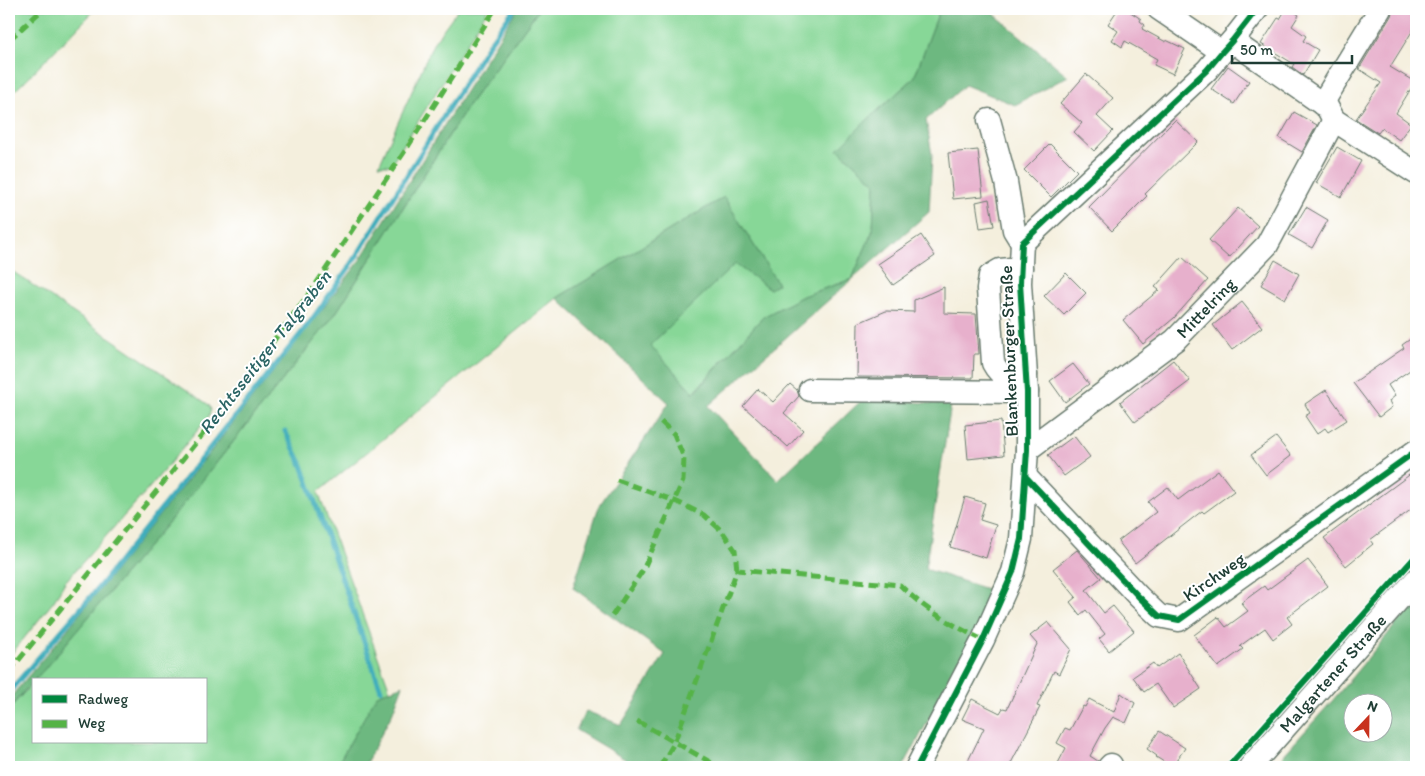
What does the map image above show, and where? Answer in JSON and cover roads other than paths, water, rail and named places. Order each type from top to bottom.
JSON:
[{"type":"street","points":[[1159,9],[1227,47],[1328,112],[1416,173]]},
{"type":"street","name":"Blankenburger Straße","points":[[917,767],[984,640],[1013,572],[1021,540],[1027,450],[1026,383],[1020,283],[1022,243],[1207,70],[1257,9]]},
{"type":"street","name":"Mittelring","points":[[1027,450],[1175,340],[1267,246],[1328,112],[1380,9]]},
{"type":"street","points":[[989,120],[1006,182],[1014,230],[1022,243]]},
{"type":"street","points":[[1021,268],[1000,270],[990,276],[988,289],[993,363],[998,373],[1026,383]]},
{"type":"street","points":[[810,390],[1026,383]]},
{"type":"street","name":"Kirchweg","points":[[1026,477],[1138,597],[1159,616],[1179,620],[1416,452]]},
{"type":"street","name":"Malgartener Straße","points":[[1250,767],[1416,580]]},
{"type":"waterway","name":"Rechtsseitiger Talgraben","points":[[9,692],[94,593],[310,322],[351,265],[488,45],[514,9]]},
{"type":"waterway","points":[[285,431],[302,465],[381,690]]}]
